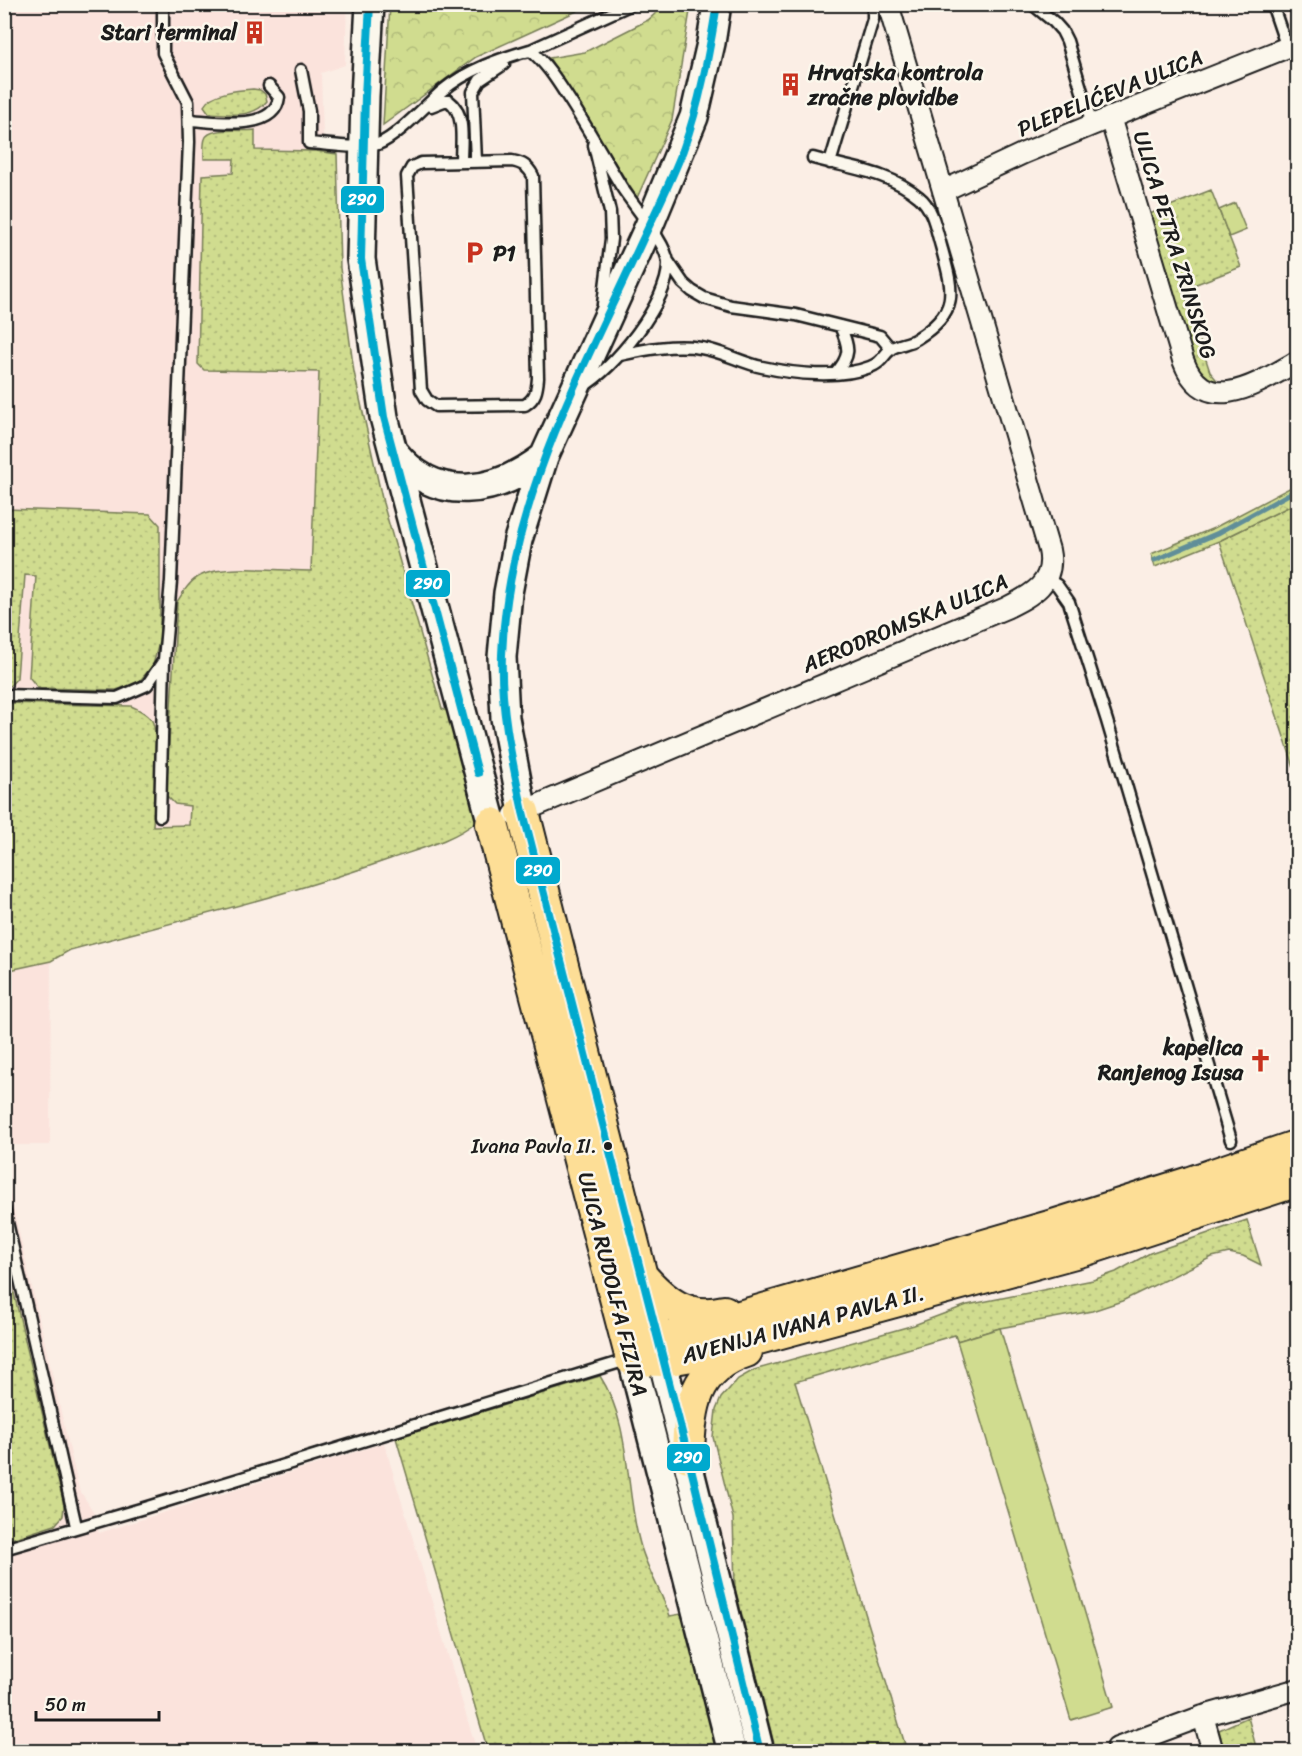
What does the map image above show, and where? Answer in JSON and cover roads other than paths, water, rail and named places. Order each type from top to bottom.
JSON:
[{"type":"main road","name":"ULICA RUDOLFA FIZIRA","points":[[523,812],[661,1352]]},
{"type":"main road","name":"ULICA RUDOLFA FIZIRA","points":[[492,824],[632,1359]]},
{"type":"main road","name":"AVENIJA IVANA PAVLA II.","points":[[632,1359],[661,1352],[703,1353],[790,1315],[1298,1146]]},
{"type":"main road","name":"AVENIJA IVANA PAVLA II.","points":[[790,1315],[1086,1249],[1298,1180]]},
{"type":"main road","points":[[641,1276],[667,1302],[689,1313],[708,1315],[756,1305],[790,1315],[772,1341],[727,1359],[705,1378],[692,1404],[688,1456]]},
{"type":"street","name":"ULICA RUDOLFA FIZIRA","points":[[523,812],[505,718],[502,657],[508,593],[518,540],[544,457],[649,226],[694,117],[711,44],[717,4]]},
{"type":"street","points":[[888,4],[1049,550],[1050,571],[1046,579]]},
{"type":"street","name":"ULICA RUDOLFA FIZIRA","points":[[364,10],[361,259],[384,417],[492,824]]},
{"type":"street","name":"PLEPELIĆEVA ULICA","points":[[943,191],[1024,153],[1292,45]]},
{"type":"street","name":"ULICA PETRA ZRINSKOG","points":[[1101,121],[1183,360],[1191,377],[1210,391],[1229,393],[1253,385],[1298,361]]},
{"type":"street","points":[[394,451],[405,466],[417,475],[456,488],[496,484],[525,471],[544,457]]},
{"type":"street","name":"AERODROMSKA ULICA","points":[[492,824],[1006,608],[1030,595],[1046,579]]},
{"type":"street","name":"ULICA RUDOLFA FIZIRA","points":[[661,1352],[760,1752]]},
{"type":"street","name":"ULICA RUDOLFA FIZIRA","points":[[632,1359],[732,1752]]},
{"type":"street","points":[[1117,1748],[1203,1716],[1298,1689]]},
{"type":"street","points":[[1203,1716],[1213,1752]]},
{"type":"lane","points":[[160,816],[164,660],[171,581],[189,120],[188,102],[163,53],[163,4]]},
{"type":"lane","points":[[476,161],[472,98],[475,87],[490,73],[530,50],[632,4]]},
{"type":"lane","points":[[830,163],[873,19],[873,4]]},
{"type":"lane","points":[[1032,4],[1054,22],[1067,41],[1101,121]]},
{"type":"lane","points":[[1272,4],[1292,45]]},
{"type":"lane","points":[[301,70],[309,111],[309,143],[364,146],[381,142],[469,73],[530,50]]},
{"type":"lane","points":[[530,50],[544,62],[591,131],[621,186],[649,226],[668,261],[692,291],[712,301],[796,315],[880,336],[891,349]]},
{"type":"lane","points":[[189,120],[245,123],[266,117],[278,105],[279,97],[269,86]]},
{"type":"lane","points":[[425,109],[444,100],[454,105],[458,111],[461,126],[461,161]]},
{"type":"lane","points":[[591,131],[610,212],[611,238],[597,340]]},
{"type":"lane","points":[[620,355],[666,346],[703,348],[762,367],[834,374],[870,367],[883,360],[891,349],[913,341],[936,325],[943,317],[951,298],[952,289],[932,215],[920,197],[898,182],[813,158]]},
{"type":"lane","points":[[461,161],[512,161],[530,169],[532,176],[538,378],[536,393],[525,405],[436,406],[427,400],[421,390],[407,176],[412,167],[421,163],[461,161]]},
{"type":"lane","points":[[574,392],[594,380],[620,355],[645,321],[666,280],[668,261]]},
{"type":"lane","points":[[834,374],[844,363],[848,351],[840,326]]},
{"type":"lane","points":[[1046,579],[1057,585],[1069,602],[1107,721],[1231,1140]]},
{"type":"lane","points":[[4,695],[117,698],[147,685],[164,660]]},
{"type":"lane","points":[[4,1209],[76,1526]]},
{"type":"lane","points":[[4,1548],[144,1508],[632,1359]]},
{"type":"waterway","points":[[1155,560],[1218,533],[1298,489]]},
{"type":"place","name":"Stari terminal","points":[[255,32]]},
{"type":"place","name":"Hrvatska kontrola zračne plovidbe","points":[[790,85]]},
{"type":"place","name":"P1","points":[[475,253]]},
{"type":"place","name":"kapelica Ranjenog Isusa","points":[[1261,1060]]},
{"type":"place","name":"Ivana Pavla II.","points":[[608,1146]]}]
